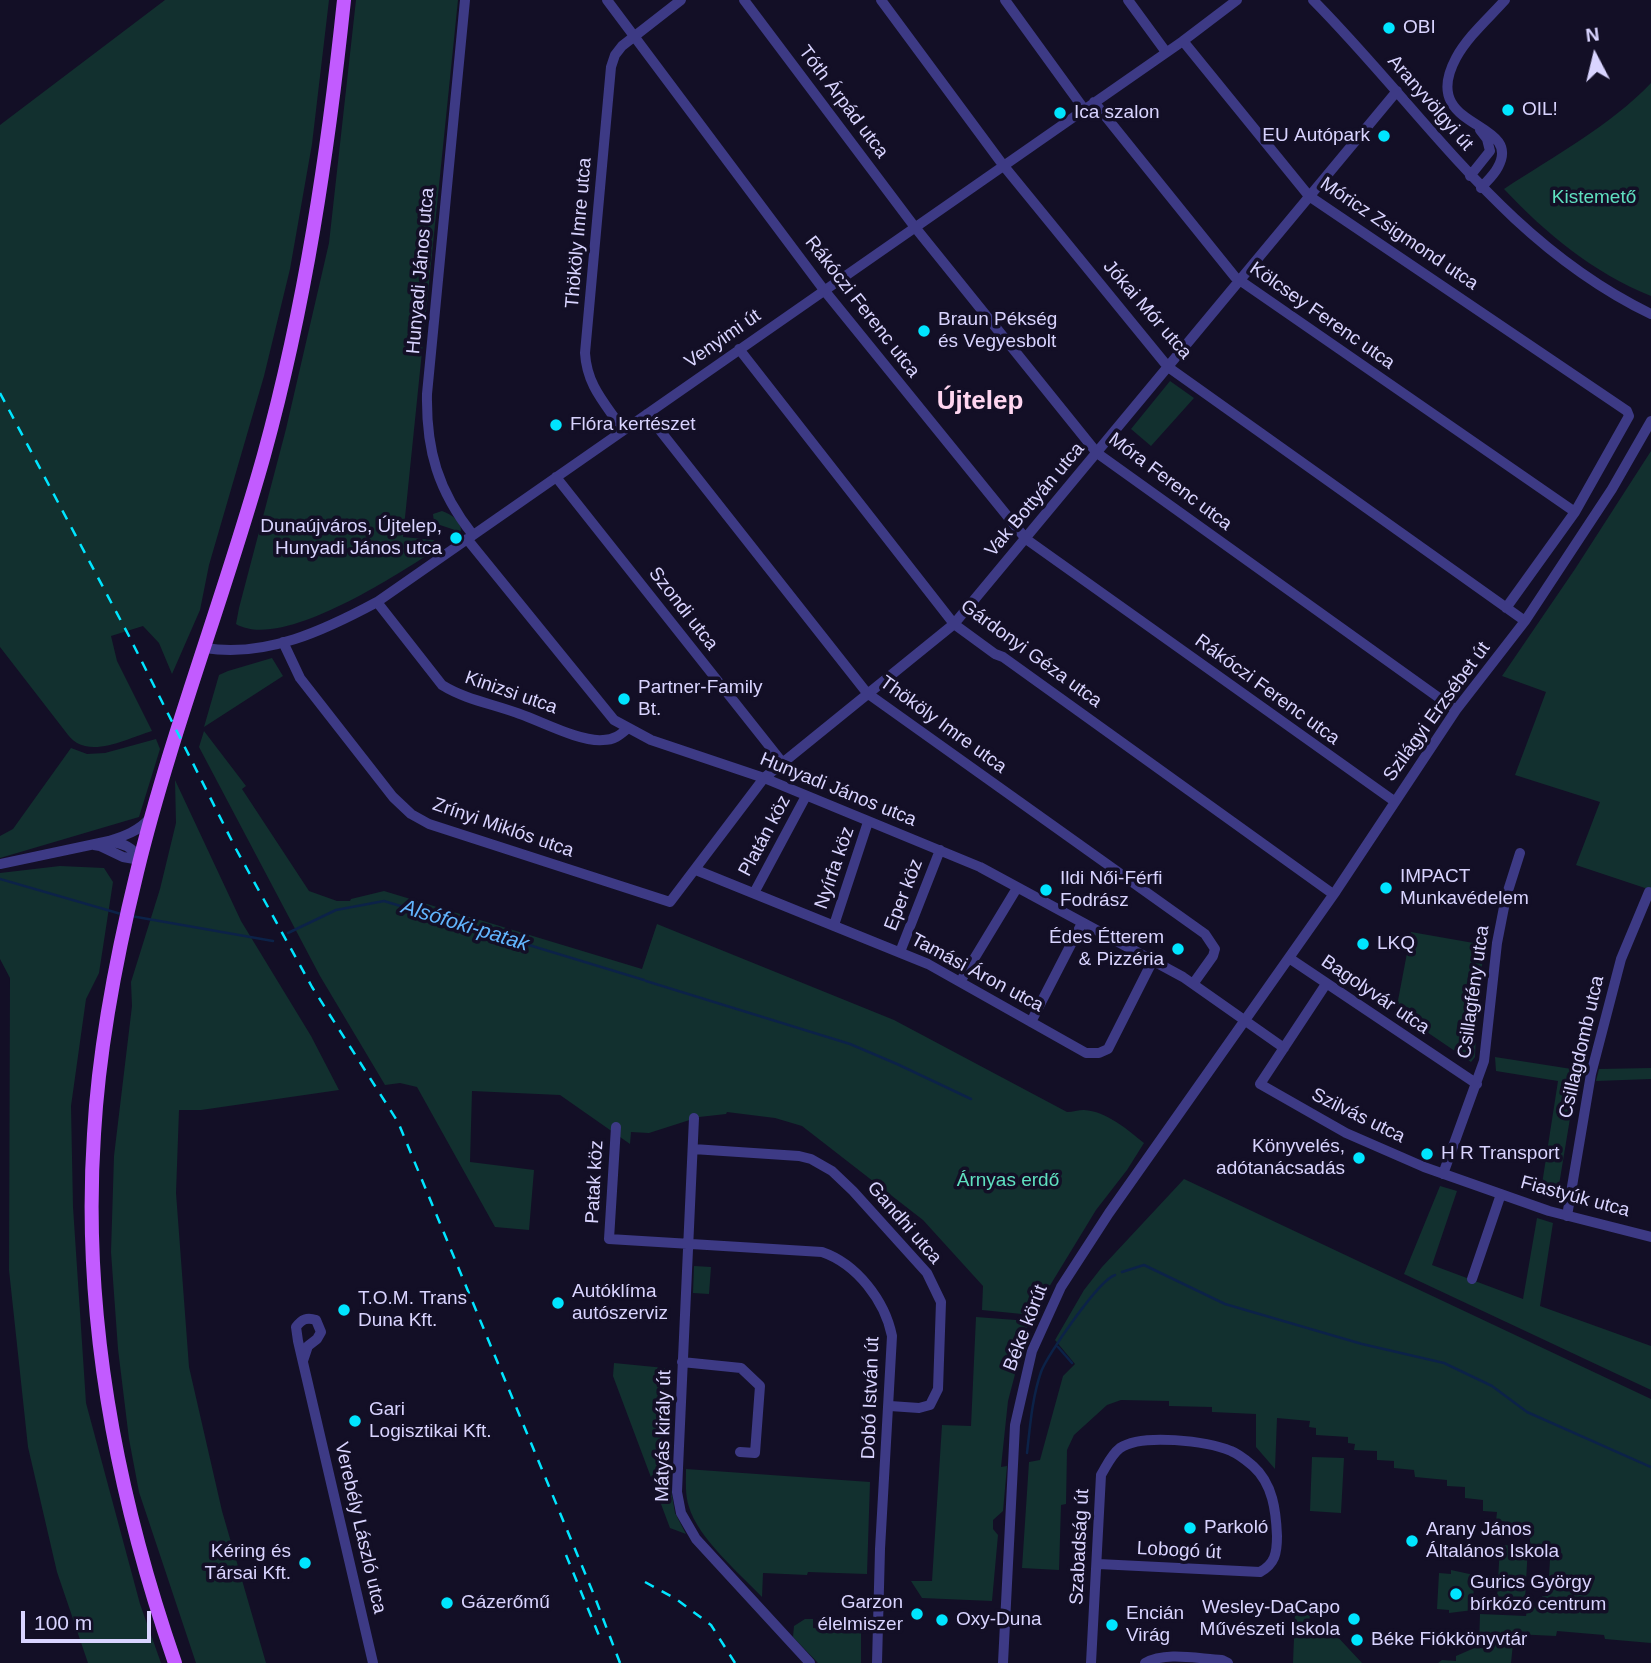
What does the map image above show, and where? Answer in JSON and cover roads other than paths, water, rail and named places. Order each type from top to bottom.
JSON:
[{"type":"main road","points":[[175,1663],[140,1553],[119,1471],[108,1408],[96,1308],[92,1216],[94,1133],[107,1011],[140,860],[176,733],[265,452],[289,351],[318,201],[334,94],[344,0]]},
{"type":"street","name":"Hunyadi János utca","points":[[465,0],[426,425],[431,453],[453,510],[470,537],[614,720],[627,729],[651,740],[764,778],[979,867],[1153,960],[1193,984],[1283,1048]]},
{"type":"street","name":"Rákóczi Ferenc utca","points":[[607,0],[824,290],[1026,539],[1394,801]]},
{"type":"street","name":"Thököly Imre utca","points":[[623,430],[591,383],[586,370],[585,352],[611,67],[615,55],[634,36],[681,0]]},
{"type":"street","name":"Tóth Árpád utca","points":[[744,0],[914,226]]},
{"type":"street","name":"Jókai Mór utca","points":[[881,0],[1003,165],[1168,367],[1525,621]]},
{"type":"street","points":[[1005,0],[1084,109]]},
{"type":"street","points":[[1128,0],[1166,52]]},
{"type":"street","name":"Venyimi út","points":[[205,648],[230,650],[283,642],[337,624],[377,602],[1183,41],[1237,0]]},
{"type":"street","name":"Aranyvölgyi út","points":[[1313,0],[1482,188],[1523,226],[1588,278],[1651,314]]},
{"type":"street","points":[[1470,176],[1490,151],[1489,144],[1484,134],[1451,104],[1448,92],[1449,76],[1462,48],[1506,0]]},
{"type":"street","name":"Móricz Zsigmond utca","points":[[1183,41],[1309,196],[1625,408],[1629,416],[1575,512]]},
{"type":"street","name":"Vak Bottyán utca","points":[[670,902],[764,778],[954,624],[1397,91]]},
{"type":"street","name":"Kölcsey Ferenc utca","points":[[1094,102],[1225,266],[1240,281],[1575,512]]},
{"type":"street","name":"Aranyvölgyi út","points":[[1473,123],[1494,135],[1499,142],[1502,155],[1493,182],[1496,191],[1519,214],[1523,226]]},
{"type":"street","points":[[1455,160],[1466,165],[1482,161]]},
{"type":"street","points":[[1482,188],[1498,168]]},
{"type":"street","name":"Móra Ferenc utca","points":[[914,226],[1097,453],[1457,710]]},
{"type":"street","name":"Gárdonyi Géza utca","points":[[739,349],[954,624],[1333,894]]},
{"type":"street","name":"Thököly Imre utca","points":[[647,414],[867,693],[1205,934],[1213,945],[1213,956],[1193,984]]},
{"type":"street","name":"Szilágyi Erzsébet út","points":[[1246,1021],[1457,710],[1525,621],[1612,489],[1651,421]]},
{"type":"street","name":"Szondi utca","points":[[556,477],[782,762]]},
{"type":"street","points":[[1506,608],[1575,512]]},
{"type":"street","name":"Kinizsi utca","points":[[377,602],[442,685],[454,693],[587,738],[602,741],[617,738],[627,729]]},
{"type":"street","name":"Zrínyi Miklós utca","points":[[283,642],[300,678],[393,797],[411,814],[429,824],[670,902]]},
{"type":"street","name":"Platán köz","points":[[754,893],[806,796]]},
{"type":"street","points":[[0,864],[109,841],[144,826],[153,814]]},
{"type":"street","name":"Nyírfa köz","points":[[834,925],[868,822]]},
{"type":"street","points":[[109,841],[125,844],[140,860]]},
{"type":"street","points":[[84,845],[100,846],[123,858],[140,860]]},
{"type":"street","name":"Eper köz","points":[[900,952],[940,850]]},
{"type":"street","name":"Csillagfény utca","points":[[1443,1174],[1484,1061],[1491,990],[1504,907],[1520,853]]},
{"type":"street","points":[[123,858],[132,871],[135,882]]},
{"type":"street","name":"Tamási Áron utca","points":[[696,870],[928,964],[1086,1053],[1108,1049],[1153,960]]},
{"type":"street","points":[[960,982],[1017,888]]},
{"type":"street","name":"Csillagdomb utca","points":[[1567,1216],[1594,1062],[1621,959],[1649,892]]},
{"type":"street","points":[[1031,1022],[1082,923]]},
{"type":"street","name":"Bagolyvár utca","points":[[1289,958],[1477,1084]]},
{"type":"street","points":[[1283,1048],[1326,984]]},
{"type":"street","name":"Béke körút","points":[[1003,1663],[1015,1426],[1032,1351],[1061,1287],[1081,1254],[1246,1021]]},
{"type":"street","name":"Szilvás utca","points":[[1283,1048],[1260,1084],[1346,1133],[1443,1174]]},
{"type":"street","points":[[687,1244],[694,1118]]},
{"type":"street","name":"Patak köz","points":[[609,1239],[616,1127]]},
{"type":"street","name":"Gandhi utca","points":[[693,1149],[799,1156],[821,1164],[853,1191],[927,1273],[938,1294],[942,1311],[938,1390],[930,1405],[919,1408],[890,1406]]},
{"type":"street","name":"Fiastyúk utca","points":[[1443,1174],[1567,1216],[1647,1234]]},
{"type":"street","name":"Fiastyúk utca","points":[[1472,1279],[1501,1195]]},
{"type":"street","name":"Dobó István út","points":[[609,1239],[812,1250],[831,1255],[844,1263],[878,1299],[890,1324],[892,1336],[880,1549],[877,1663]]},
{"type":"street","name":"Mátyás király út","points":[[687,1244],[677,1492],[681,1513],[696,1539],[810,1663]]},
{"type":"street","name":"Verebély László utca","points":[[303,1361],[373,1663]]},
{"type":"street","points":[[682,1362],[741,1368],[760,1386],[755,1453],[740,1452]]},
{"type":"street","name":"Szabadság út","points":[[1091,1663],[1101,1475],[1110,1458],[1122,1447],[1142,1440],[1208,1443],[1234,1452],[1255,1468],[1268,1487],[1276,1510],[1275,1558],[1269,1567],[1260,1572]]},
{"type":"street","name":"Lobogó út","points":[[1098,1564],[1260,1572]]},
{"type":"street","points":[[1145,1663],[1154,1658],[1166,1657],[1222,1660],[1228,1663]]},
{"type":"waterway","name":"Alsófoki-patak","points":[[0,879],[121,914]]},
{"type":"waterway","name":"Alsófoki-patak","points":[[288,933],[336,910],[384,901],[644,980]]},
{"type":"waterway","name":"Alsófoki-patak","points":[[131,916],[273,941]]},
{"type":"waterway","name":"Alsófoki-patak","points":[[646,981],[850,1044],[971,1099]]},
{"type":"waterway","points":[[1122,1272],[1144,1265],[1225,1304],[1362,1344],[1444,1363],[1492,1386],[1527,1412],[1651,1467]]},
{"type":"waterway","points":[[1027,1453],[1035,1392],[1045,1363],[1086,1303],[1115,1275]]},
{"type":"waterway","points":[[1058,1347],[1072,1363]]},
{"type":"railway","points":[[0,393],[129,636],[236,849],[312,987],[398,1122],[620,1663]]},
{"type":"railway","points":[[566,1555],[602,1643]]},
{"type":"railway","points":[[645,1582],[676,1599],[711,1625],[735,1663]]},
{"type":"place","name":"OBI","points":[[1389,28]]},
{"type":"place","name":"OIL!","points":[[1508,110]]},
{"type":"place","name":"Ica szalon","points":[[1060,113]]},
{"type":"place","name":"EU Autópark","points":[[1384,136]]},
{"type":"place","name":"Braun Pékség és Vegyesbolt","points":[[924,331]]},
{"type":"place","name":"Flóra kertészet","points":[[556,425]]},
{"type":"place","name":"Dunaújváros, Újtelep, Hunyadi János utca","points":[[456,538]]},
{"type":"place","name":"Partner-Family Bt.","points":[[624,699]]},
{"type":"place","name":"IMPACT Munkavédelem","points":[[1386,888]]},
{"type":"place","name":"Ildi Női-Férfi Fodrász","points":[[1046,890]]},
{"type":"place","name":"LKQ","points":[[1363,944]]},
{"type":"place","name":"Édes Étterem & Pizzéria","points":[[1178,949]]},
{"type":"place","name":"H R Transport","points":[[1427,1154]]},
{"type":"place","name":"Könyvelés, adótanácsadás","points":[[1359,1158]]},
{"type":"place","name":"Autóklíma autószerviz","points":[[558,1303]]},
{"type":"place","name":"T.O.M. Trans Duna Kft.","points":[[344,1310]]},
{"type":"place","name":"Gari Logisztikai Kft.","points":[[355,1421]]},
{"type":"place","name":"Parkoló","points":[[1190,1528]]},
{"type":"place","name":"Arany János Általános Iskola","points":[[1412,1541]]},
{"type":"place","name":"Kéring és Társai Kft.","points":[[305,1563]]},
{"type":"place","name":"Gurics György bírkózó centrum","points":[[1456,1594]]},
{"type":"place","name":"Gázerőmű","points":[[447,1603]]},
{"type":"place","name":"Garzon élelmiszer","points":[[917,1614]]},
{"type":"place","name":"Wesley-DaCapo Művészeti Iskola","points":[[1354,1619]]},
{"type":"place","name":"Oxy-Duna","points":[[942,1620]]},
{"type":"place","name":"Encián Virág","points":[[1112,1625]]},
{"type":"place","name":"Béke Fiókkönyvtár","points":[[1357,1640]]},
{"type":"district","name":"Újtelep","points":[[980,402]]},
{"type":"park label","name":"Kistemető","points":[[1594,198]]},
{"type":"park label","name":"Árnyas erdő","points":[[1008,1181]]}]
